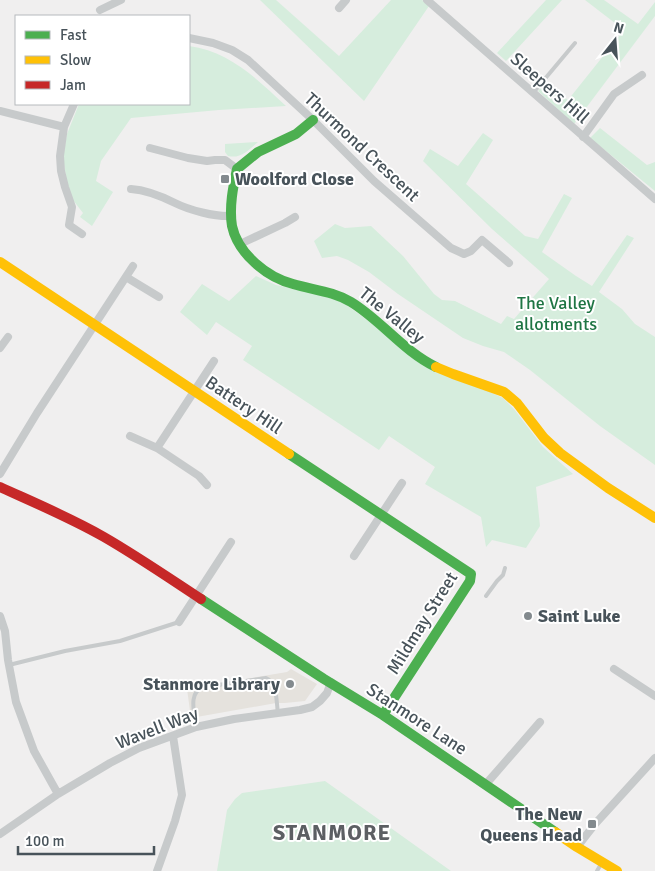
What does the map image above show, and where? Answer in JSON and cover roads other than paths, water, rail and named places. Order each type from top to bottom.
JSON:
[{"type":"street","points":[[100,10],[121,0]]},
{"type":"street","points":[[339,8],[346,0]]},
{"type":"street","name":"Sleepers Hill","points":[[427,0],[655,198]]},
{"type":"street","name":"Thurmond Crescent","points":[[190,38],[213,43],[232,50],[248,60],[313,120],[374,181],[451,248],[464,254],[471,251],[482,240],[509,262]]},
{"type":"street","points":[[583,137],[614,94],[642,74]]},
{"type":"street","points":[[74,105],[64,127],[60,156],[61,171],[68,200],[72,207],[68,225],[82,234]]},
{"type":"street","points":[[0,111],[64,127]]},
{"type":"street","points":[[150,148],[207,161],[226,160],[237,168],[266,148],[290,138],[304,129],[313,120]]},
{"type":"street","name":"The Valley","points":[[237,168],[231,201],[232,226],[240,244],[250,258],[264,271],[279,280],[340,296],[379,322],[422,360],[441,370],[512,396],[540,434],[561,454],[655,518]]},
{"type":"street","points":[[131,188],[161,196],[176,204],[209,214],[222,217],[231,216]]},
{"type":"street","points":[[240,244],[295,217]]},
{"type":"street","name":"Battery Hill","points":[[0,262],[471,574]]},
{"type":"street","points":[[0,474],[36,413],[133,266]]},
{"type":"street","points":[[126,277],[159,297]]},
{"type":"street","points":[[0,348],[8,337]]},
{"type":"street","points":[[157,448],[214,361]]},
{"type":"street","points":[[130,436],[157,448],[199,476],[206,485]]},
{"type":"street","points":[[354,556],[402,483]]},
{"type":"street","name":"Stanmore Lane","points":[[0,487],[102,536],[140,559],[324,679],[383,715],[577,847],[600,867],[617,871]]},
{"type":"street","points":[[179,622],[231,542]]},
{"type":"street","name":"Mildmay Street","points":[[383,715],[470,581],[471,574]]},
{"type":"street","points":[[0,616],[5,631],[6,661],[16,702],[34,752],[58,794]]},
{"type":"street","points":[[614,669],[655,696]]},
{"type":"street","name":"Wavell Way","points":[[0,834],[58,794],[139,748],[196,727],[312,707],[320,701],[331,682]]},
{"type":"street","points":[[486,784],[540,722]]},
{"type":"street","points":[[157,871],[182,795],[173,736]]},
{"type":"street","points":[[577,847],[595,824],[655,758]]},
{"type":"lane","points":[[533,93],[575,43]]},
{"type":"lane","points":[[486,596],[496,581],[503,575],[505,568]]},
{"type":"lane","points":[[6,661],[120,641],[179,622]]},
{"type":"lane","points":[[196,727],[193,708],[194,697],[196,691],[204,687],[263,678],[270,679],[274,686],[278,712]]},
{"type":"place","name":"Woolford Close","points":[[225,179]]},
{"type":"place","name":"Saint Luke","points":[[528,616]]},
{"type":"place","name":"Stanmore Library","points":[[290,684]]},
{"type":"place","name":"The New Queens Head","points":[[592,824]]},
{"type":"district","name":"STANMORE","points":[[332,832]]},
{"type":"park label","name":"The Valley allotments","points":[[556,313]]}]
